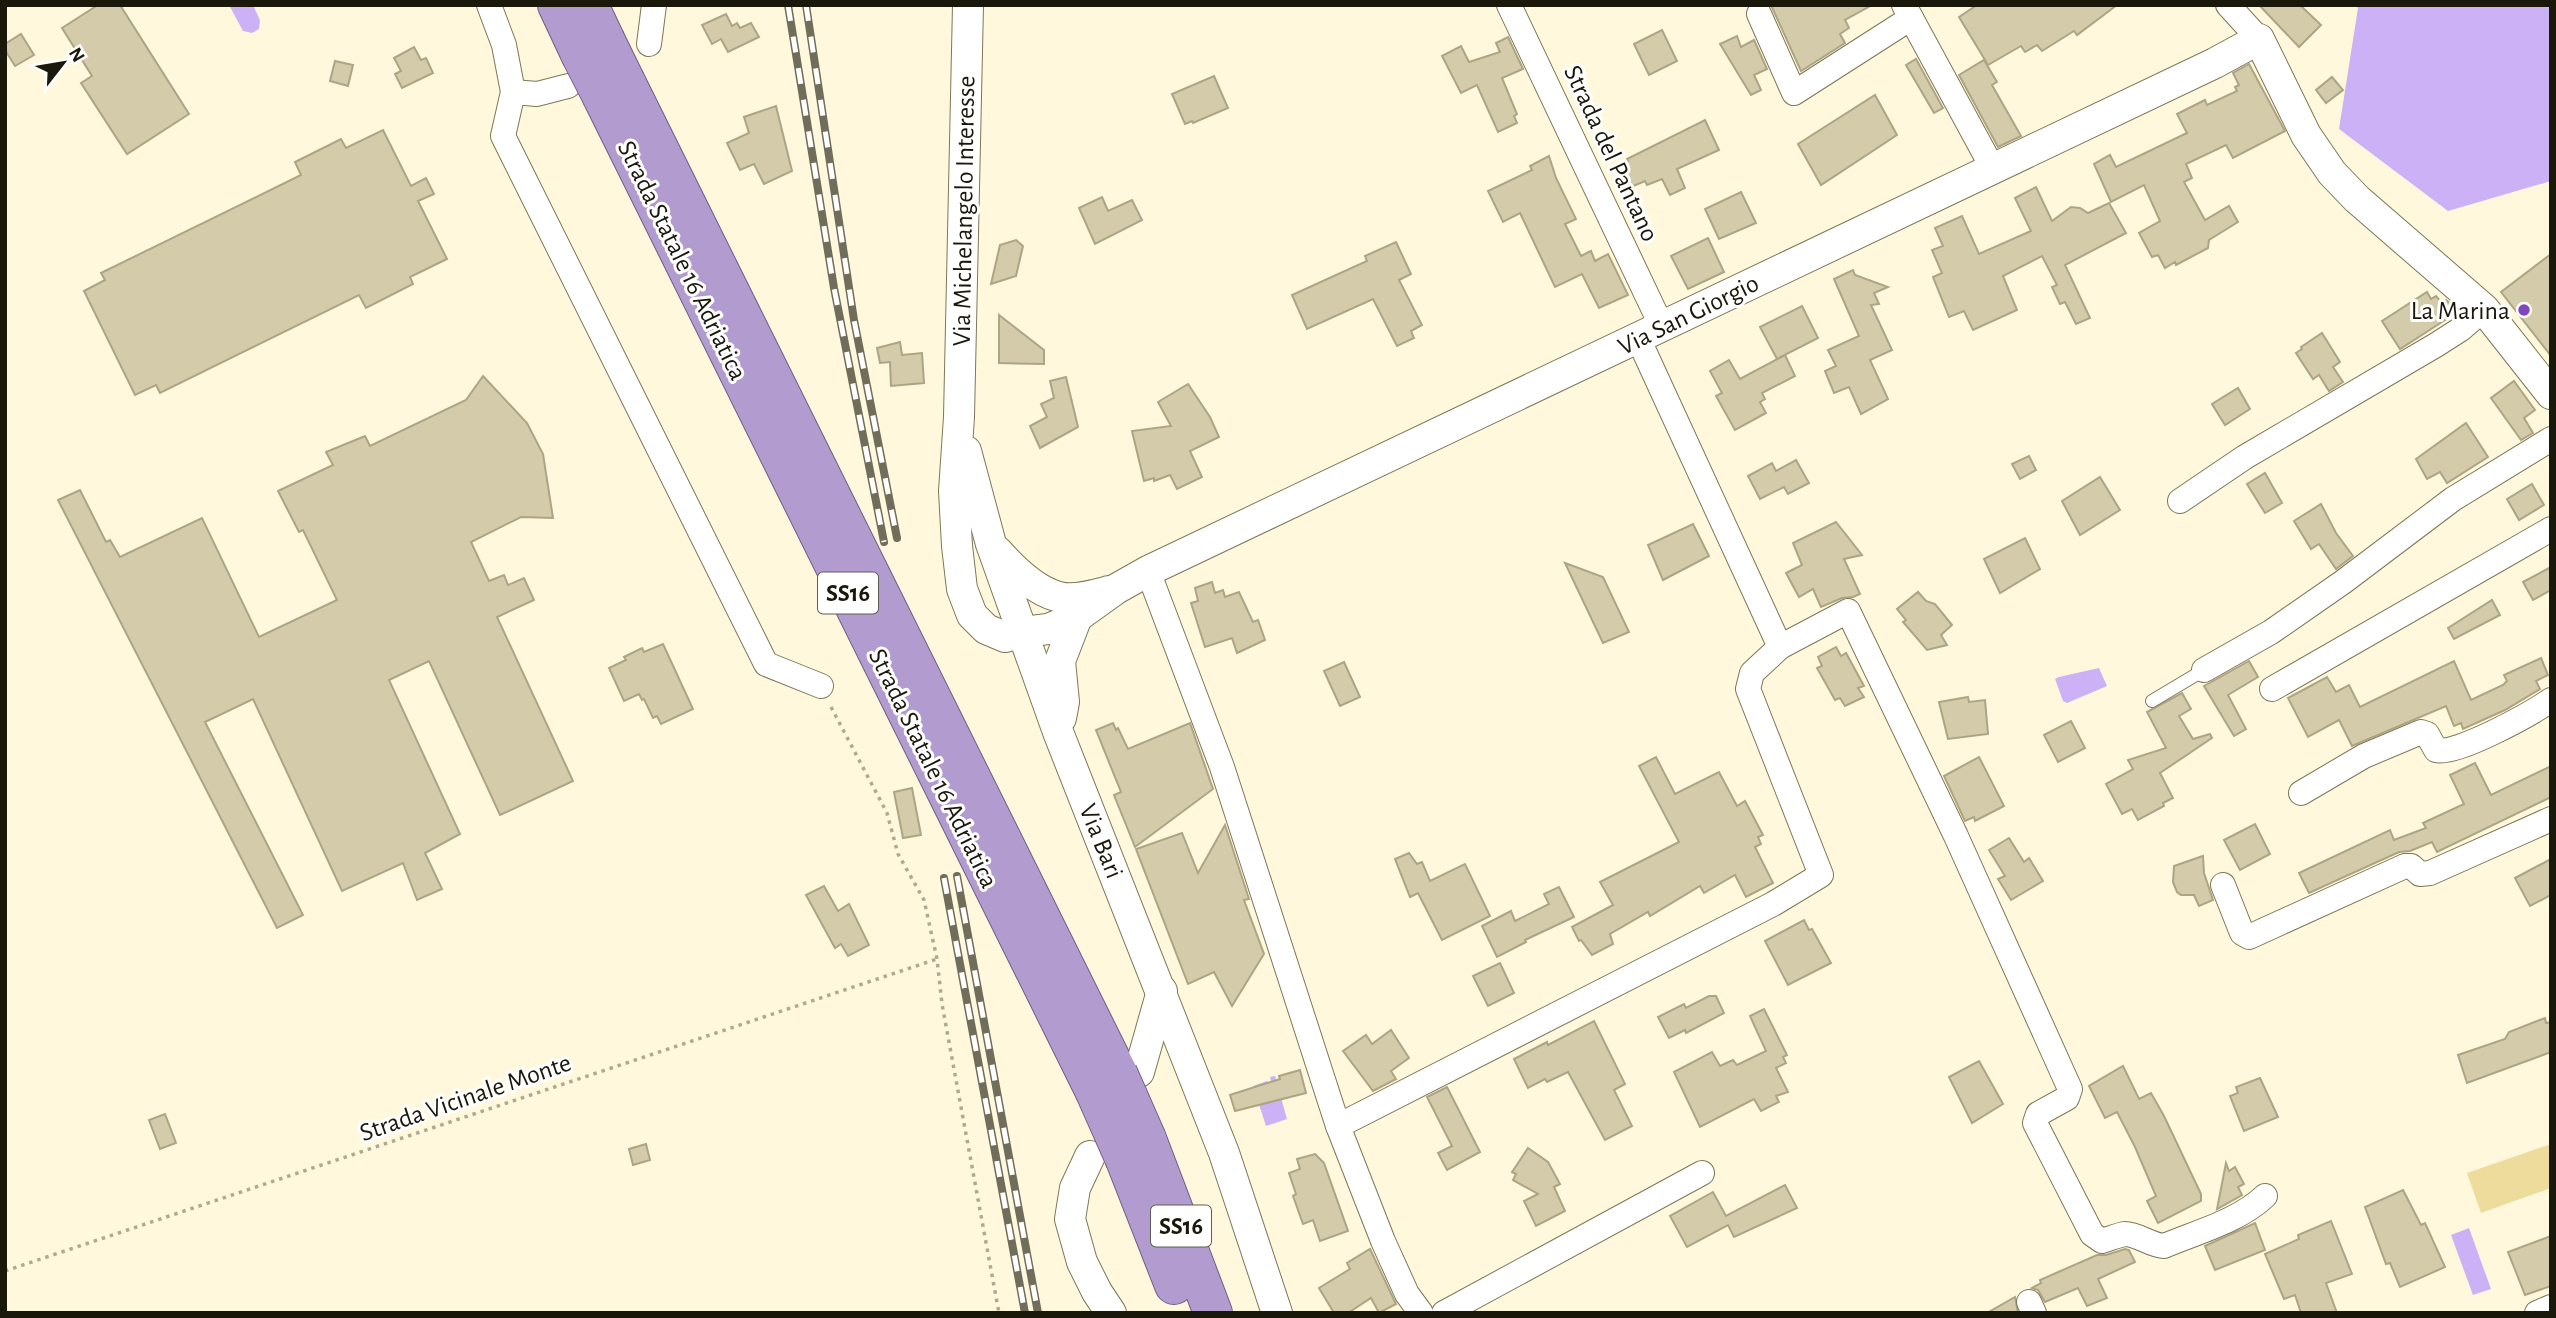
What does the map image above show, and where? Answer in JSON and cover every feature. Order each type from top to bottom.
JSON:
[{"type":"highway","name":"Strada Statale 16 Adriatica","points":[[557,5],[595,61],[1117,1078],[1121,1152],[1184,1313]]},
{"type":"highway","name":"Strada Statale 16 Adriatica","points":[[1121,1152],[1213,1313]]},
{"type":"street","points":[[489,5],[503,45],[513,92],[503,136],[766,664],[821,686]]},
{"type":"street","points":[[649,44],[654,5]]},
{"type":"street","name":"Via Michelangelo Interesse","points":[[959,417],[968,463],[991,544],[1023,632],[1006,637],[986,629],[972,615],[962,589],[954,491],[959,417],[968,5]]},
{"type":"street","name":"Strada del Pantano","points":[[1509,5],[1650,333],[1780,647]]},
{"type":"street","points":[[2228,5],[2259,39],[2305,135],[2332,173],[2484,309],[2551,394]]},
{"type":"street","points":[[1759,14],[1794,93],[1907,12],[1992,167]]},
{"type":"street","name":"Via San Giorgio","points":[[1023,632],[1048,629],[1068,608],[1116,589],[1148,571],[1650,333],[2259,39]]},
{"type":"street","points":[[513,92],[537,94],[595,61]]},
{"type":"street","points":[[2180,501],[2245,457],[2436,345],[2461,329],[2484,309]]},
{"type":"street","points":[[2204,670],[2271,632],[2343,582],[2453,499],[2551,439]]},
{"type":"street","points":[[2272,689],[2551,530]]},
{"type":"street","points":[[991,544],[1014,570],[1068,608],[1060,661],[1063,702],[1058,732]]},
{"type":"street","points":[[1148,571],[1222,766],[1338,1126],[1383,1241],[1407,1294],[1421,1313]]},
{"type":"street","points":[[1338,1126],[1773,904],[1821,875],[1748,689],[1752,673],[1780,647],[1848,611],[1961,848],[2070,1088],[2067,1098],[2038,1114],[2035,1123],[2092,1234],[2102,1241],[2125,1234],[2164,1246],[2230,1218],[2257,1204],[2265,1196]]},
{"type":"street","name":"Via Bari","points":[[1023,632],[1058,732],[1224,1153],[1277,1313]]},
{"type":"street","points":[[2301,793],[2364,756],[2421,732],[2427,734],[2437,750],[2450,751],[2506,726],[2551,700]]},
{"type":"street","points":[[2223,885],[2242,933],[2249,937],[2405,866],[2411,866],[2420,874],[2430,873],[2551,819]]},
{"type":"street","points":[[1117,1078],[1162,991]]},
{"type":"street","points":[[1117,1078],[1184,1049]]},
{"type":"street","points":[[1111,1313],[1082,1262],[1070,1219],[1075,1188],[1121,1152]]},
{"type":"street","points":[[1444,1313],[1702,1173]]},
{"type":"street","points":[[2537,1313],[2551,1307]]},
{"type":"lane","points":[[2152,701],[2204,670]]},
{"type":"path","points":[[821,686],[842,731],[887,813],[898,854],[924,900],[937,959],[942,1004],[999,1313]]},
{"type":"path","name":"Strada Vicinale Monte","points":[[5,1271],[937,959]]},
{"type":"shaded area","points":[[229,5],[253,5],[260,20],[259,29],[252,33],[243,31]]},
{"type":"shaded area","points":[[2355,5],[2551,5],[2551,181],[2448,211],[2339,129],[2358,8]]},
{"type":"shaded area","points":[[2099,668],[2107,686],[2067,703],[2063,701],[2055,679]]},
{"type":"shaded area","points":[[1275,1076],[1287,1119],[1266,1126],[1253,1086],[1267,1081],[1269,1085],[1272,1084],[1270,1077]]},
{"type":"shaded area","points":[[2551,1144],[2551,1188],[2481,1213],[2467,1173]]},
{"type":"shaded area","points":[[2469,1228],[2491,1289],[2473,1295],[2451,1235]]},
{"type":"building","points":[[98,5],[120,5],[189,114],[127,154],[81,83],[92,76],[62,28]]},
{"type":"building","points":[[1771,5],[1872,5],[1845,20],[1849,28],[1840,34],[1845,43],[1801,71]]},
{"type":"building","points":[[1977,5],[2117,5],[2077,35],[2074,31],[2042,51],[2037,45],[2025,52],[2021,46],[1988,65],[1959,17]]},
{"type":"building","points":[[2259,5],[2300,5],[2321,25],[2299,47]]},
{"type":"building","points":[[726,14],[732,26],[737,23],[740,28],[751,23],[759,37],[728,52],[721,39],[712,44],[702,25]]},
{"type":"building","points":[[1662,30],[1677,61],[1649,75],[1634,44]]},
{"type":"building","points":[[21,34],[34,55],[15,66],[5,50],[5,44]]},
{"type":"building","points":[[1737,36],[1741,47],[1754,40],[1767,69],[1754,75],[1761,90],[1751,95],[1720,44]]},
{"type":"building","points":[[1508,37],[1523,69],[1502,78],[1517,114],[1514,116],[1517,123],[1498,132],[1477,85],[1461,93],[1442,56],[1461,46],[1469,62],[1500,52],[1496,43]]},
{"type":"building","points":[[414,47],[421,60],[426,58],[433,73],[402,88],[395,74],[401,71],[394,58]]},
{"type":"building","points":[[1916,59],[1943,108],[1934,113],[1906,65]]},
{"type":"building","points":[[1984,60],[1997,82],[1992,85],[2021,136],[1998,147],[1959,75]]},
{"type":"building","points":[[335,61],[353,65],[348,86],[330,81]]},
{"type":"building","points":[[2249,64],[2285,131],[2233,158],[2226,145],[2186,164],[2192,178],[2184,182],[2205,220],[2229,206],[2238,222],[2209,240],[2208,248],[2165,268],[2158,255],[2152,257],[2139,233],[2160,221],[2144,185],[2111,202],[2094,164],[2110,155],[2116,167],[2187,133],[2177,114],[2205,100],[2207,105],[2237,91],[2235,87],[2239,85],[2233,73]]},
{"type":"building","points":[[1214,76],[1228,108],[1185,124],[1172,94]]},
{"type":"building","points":[[2332,77],[2343,90],[2326,103],[2316,90]]},
{"type":"building","points":[[1875,95],[1897,135],[1821,185],[1798,144]]},
{"type":"building","points":[[776,106],[792,171],[764,184],[754,164],[740,170],[727,143],[749,133],[744,117]]},
{"type":"building","points":[[1705,120],[1719,150],[1677,169],[1685,188],[1670,195],[1662,179],[1647,185],[1645,181],[1631,187],[1621,165],[1628,161],[1627,159]]},
{"type":"building","points":[[383,130],[411,186],[426,178],[434,194],[418,201],[447,259],[410,277],[413,284],[366,308],[359,295],[160,393],[156,385],[135,395],[84,291],[105,280],[101,273],[301,175],[295,162],[341,139],[346,148]]},
{"type":"building","points":[[1549,156],[1556,178],[1576,219],[1565,224],[1581,256],[1591,251],[1595,261],[1608,254],[1628,295],[1599,308],[1582,274],[1555,287],[1520,213],[1503,222],[1488,191],[1532,170],[1530,166]]},
{"type":"building","points":[[2036,187],[2052,221],[2071,207],[2088,213],[2109,203],[2126,233],[2065,265],[2090,318],[2076,324],[2065,302],[2060,304],[2052,287],[2057,285],[2042,256],[2003,276],[2017,310],[1973,330],[1964,311],[1949,317],[1933,277],[1942,273],[1932,250],[1943,246],[1935,228],[1962,216],[1979,254],[2031,231],[2015,198]]},
{"type":"building","points":[[1741,192],[1756,223],[1719,239],[1705,209]]},
{"type":"building","points":[[1102,197],[1108,211],[1132,200],[1142,220],[1095,244],[1079,208]]},
{"type":"building","points":[[1708,238],[1724,272],[1688,289],[1671,256]]},
{"type":"building","points":[[1016,240],[1023,246],[1016,276],[991,284],[1000,245]]},
{"type":"building","points":[[1396,242],[1411,274],[1399,280],[1422,325],[1411,331],[1414,338],[1397,346],[1373,299],[1307,329],[1292,295],[1367,261],[1365,256]]},
{"type":"building","points":[[2551,254],[2551,356],[2501,292]]},
{"type":"building","points":[[1853,270],[1855,275],[1888,287],[1874,293],[1879,304],[1871,305],[1892,350],[1870,360],[1888,399],[1861,414],[1849,387],[1834,393],[1825,371],[1836,366],[1828,350],[1859,336],[1834,279]]},
{"type":"building","points":[[2427,292],[2431,299],[2436,296],[2442,303],[2446,300],[2459,311],[2400,349],[2382,321]]},
{"type":"building","points":[[1802,306],[1818,338],[1777,359],[1760,327]]},
{"type":"building","points":[[999,315],[1044,350],[1044,364],[999,363]]},
{"type":"building","points":[[2322,333],[2340,362],[2333,367],[2343,382],[2329,391],[2319,375],[2313,379],[2296,353]]},
{"type":"building","points":[[900,342],[902,355],[922,353],[924,383],[891,386],[890,362],[880,363],[877,348]]},
{"type":"building","points":[[1785,355],[1795,376],[1762,393],[1765,399],[1760,402],[1766,413],[1735,430],[1716,396],[1722,393],[1710,371],[1729,360],[1740,379]]},
{"type":"building","points":[[483,376],[527,423],[543,454],[553,518],[521,517],[471,542],[489,581],[504,575],[508,585],[524,578],[534,600],[497,617],[573,781],[500,815],[429,661],[389,680],[460,834],[425,853],[442,889],[417,900],[403,863],[342,891],[253,699],[205,722],[303,915],[277,928],[58,500],[80,490],[106,542],[110,540],[120,557],[202,518],[259,637],[337,600],[303,530],[299,532],[278,491],[333,465],[326,452],[365,436],[370,446],[466,400]]},
{"type":"building","points":[[1066,377],[1078,427],[1040,448],[1030,426],[1047,417],[1041,404],[1054,398],[1050,381]]},
{"type":"building","points":[[2514,381],[2535,410],[2524,418],[2533,433],[2521,440],[2491,398]]},
{"type":"building","points":[[1188,384],[1210,417],[1219,437],[1190,451],[1202,477],[1177,489],[1170,475],[1154,481],[1154,478],[1144,481],[1132,431],[1171,426],[1158,402]]},
{"type":"building","points":[[2238,388],[2250,409],[2225,425],[2212,404]]},
{"type":"building","points":[[2466,423],[2488,457],[2447,483],[2440,472],[2427,479],[2416,459]]},
{"type":"building","points":[[2029,456],[2036,470],[2020,479],[2012,464]]},
{"type":"building","points":[[1796,460],[1809,483],[1788,494],[1784,487],[1760,499],[1748,476],[1772,463],[1776,471]]},
{"type":"building","points":[[2265,473],[2282,503],[2265,513],[2247,484]]},
{"type":"building","points":[[2100,477],[2120,510],[2080,535],[2062,501]]},
{"type":"building","points":[[2532,484],[2544,505],[2519,520],[2507,499]]},
{"type":"building","points":[[2321,504],[2336,533],[2353,556],[2336,569],[2319,544],[2311,549],[2294,521]]},
{"type":"building","points":[[1836,522],[1862,555],[1844,559],[1860,594],[1821,607],[1813,589],[1799,597],[1786,573],[1802,565],[1793,543]]},
{"type":"building","points":[[1693,524],[1709,556],[1663,580],[1648,545]]},
{"type":"building","points":[[2025,538],[2040,569],[2000,593],[1984,559]]},
{"type":"building","points":[[1565,563],[1603,577],[1629,632],[1603,643]]},
{"type":"building","points":[[2551,567],[2551,590],[2533,600],[2523,582]]},
{"type":"building","points":[[1212,582],[1215,593],[1223,590],[1225,597],[1239,592],[1253,622],[1258,620],[1265,640],[1237,653],[1232,638],[1205,647],[1191,603],[1198,601],[1195,588]]},
{"type":"building","points":[[1918,592],[1926,601],[1935,604],[1952,625],[1941,635],[1947,645],[1927,650],[1903,622],[1906,620],[1897,609]]},
{"type":"building","points":[[2492,600],[2500,615],[2454,639],[2448,628]]},
{"type":"building","points":[[663,644],[693,709],[661,724],[657,716],[653,718],[639,694],[624,701],[609,668],[642,648],[644,652]]},
{"type":"building","points":[[1836,647],[1841,656],[1846,653],[1864,686],[1858,688],[1864,697],[1845,706],[1840,698],[1835,700],[1817,668],[1822,666],[1818,657]]},
{"type":"building","points":[[2541,658],[2548,675],[2536,681],[2540,689],[2505,710],[2463,729],[2461,723],[2454,726],[2446,706],[2352,746],[2339,720],[2308,737],[2288,698],[2327,677],[2336,692],[2349,685],[2360,707],[2454,661],[2471,700],[2503,685],[2507,681],[2504,675]]},
{"type":"building","points":[[2249,661],[2258,677],[2228,695],[2246,729],[2234,736],[2204,686]]},
{"type":"building","points":[[1344,662],[1360,697],[1340,706],[1324,671]]},
{"type":"building","points":[[2182,693],[2191,709],[2179,716],[2193,739],[2210,734],[2212,738],[2160,773],[2173,798],[2163,803],[2164,806],[2138,820],[2132,809],[2122,814],[2106,784],[2133,769],[2128,760],[2166,748],[2147,712]]},
{"type":"building","points":[[1968,697],[1969,702],[1985,700],[1988,734],[1948,739],[1939,702]]},
{"type":"building","points":[[2071,721],[2085,748],[2058,762],[2044,735]]},
{"type":"building","points":[[1113,723],[1128,749],[1190,723],[1213,789],[1135,847],[1114,795],[1121,792],[1096,730]]},
{"type":"building","points":[[1656,757],[1675,794],[1719,772],[1737,806],[1745,801],[1763,835],[1758,837],[1761,844],[1755,847],[1773,883],[1746,897],[1735,875],[1704,893],[1700,886],[1650,916],[1648,912],[1610,934],[1613,944],[1592,955],[1581,940],[1579,941],[1572,927],[1613,905],[1600,882],[1679,842],[1639,766]]},
{"type":"building","points":[[1979,757],[2004,806],[1975,821],[1974,817],[1965,821],[1944,776]]},
{"type":"building","points":[[2475,763],[2491,795],[2551,766],[2551,797],[2437,852],[2432,842],[2410,851],[2399,852],[2309,893],[2299,873],[2390,830],[2394,840],[2426,828],[2423,823],[2464,804],[2450,775]]},
{"type":"building","points":[[912,788],[921,835],[903,838],[894,792]]},
{"type":"building","points":[[2255,824],[2270,854],[2240,870],[2224,840]]},
{"type":"building","points":[[1225,825],[1249,899],[1244,900],[1264,954],[1232,1006],[1214,972],[1188,984],[1136,849],[1182,833],[1198,873]]},
{"type":"building","points":[[2009,838],[2024,862],[2029,858],[2043,881],[2011,900],[1998,879],[2005,876],[1989,850]]},
{"type":"building","points":[[1409,853],[1417,864],[1422,862],[1430,881],[1465,864],[1490,916],[1442,940],[1418,893],[1410,897],[1395,859]]},
{"type":"building","points":[[2203,856],[2204,873],[2213,900],[2199,906],[2194,895],[2181,895],[2177,892],[2173,882],[2174,866]]},
{"type":"building","points":[[2551,859],[2551,895],[2530,906],[2515,878]]},
{"type":"building","points":[[824,886],[838,911],[849,904],[869,945],[848,956],[841,944],[835,948],[806,895]]},
{"type":"building","points":[[1559,887],[1574,917],[1525,940],[1526,942],[1497,957],[1482,926],[1511,911],[1515,921],[1549,904],[1544,894]]},
{"type":"building","points":[[1804,920],[1831,963],[1788,985],[1765,941]]},
{"type":"building","points":[[1500,963],[1514,993],[1488,1006],[1473,976]]},
{"type":"building","points":[[1709,996],[1716,996],[1724,1013],[1686,1033],[1685,1030],[1669,1038],[1658,1017],[1684,1004],[1686,1008]]},
{"type":"building","points":[[1764,1009],[1787,1055],[1783,1057],[1786,1063],[1776,1068],[1788,1092],[1776,1096],[1779,1102],[1761,1111],[1754,1099],[1700,1127],[1674,1072],[1712,1052],[1720,1066],[1733,1060],[1737,1065],[1766,1051],[1750,1016]]},
{"type":"building","points":[[2545,1018],[2546,1023],[2551,1022],[2551,1052],[2467,1083],[2458,1055],[2505,1039],[2509,1032]]},
{"type":"building","points":[[1594,1021],[1625,1084],[1614,1090],[1632,1126],[1605,1140],[1568,1072],[1528,1088],[1514,1059]]},
{"type":"building","points":[[1391,1030],[1409,1058],[1391,1071],[1396,1079],[1373,1091],[1343,1051],[1366,1035],[1372,1044]]},
{"type":"building","points":[[1979,1061],[2003,1104],[1972,1123],[1949,1077]]},
{"type":"building","points":[[2123,1066],[2139,1099],[2151,1093],[2201,1194],[2201,1201],[2158,1223],[2147,1201],[2156,1196],[2135,1147],[2117,1112],[2105,1118],[2089,1086]]},
{"type":"building","points":[[1300,1070],[1306,1093],[1235,1111],[1230,1095]]},
{"type":"building","points":[[2260,1078],[2278,1117],[2244,1131],[2230,1096],[2238,1093],[2236,1087]]},
{"type":"building","points":[[1447,1087],[1480,1152],[1447,1170],[1438,1153],[1452,1146],[1427,1097]]},
{"type":"building","points":[[165,1114],[176,1143],[160,1149],[149,1120]]},
{"type":"building","points":[[646,1144],[650,1160],[633,1165],[629,1149]]},
{"type":"building","points":[[1528,1148],[1548,1162],[1560,1184],[1554,1187],[1565,1211],[1536,1226],[1524,1201],[1538,1194],[1513,1180],[1516,1174],[1512,1172]]},
{"type":"building","points":[[1315,1154],[1324,1163],[1348,1231],[1320,1241],[1313,1220],[1303,1224],[1293,1196],[1296,1194],[1289,1173],[1300,1169],[1297,1159]]},
{"type":"building","points":[[2226,1163],[2229,1171],[2235,1167],[2244,1184],[2238,1187],[2242,1195],[2217,1209]]},
{"type":"building","points":[[1785,1185],[1797,1208],[1734,1237],[1728,1225],[1687,1247],[1670,1216],[1713,1192],[1726,1216]]},
{"type":"building","points":[[2403,1190],[2421,1225],[2425,1223],[2445,1267],[2400,1287],[2390,1263],[2386,1264],[2365,1207]]},
{"type":"building","points":[[2331,1221],[2352,1274],[2326,1283],[2337,1313],[2301,1313],[2295,1295],[2284,1299],[2265,1254],[2299,1239],[2298,1235]]},
{"type":"building","points":[[2255,1223],[2265,1250],[2215,1270],[2205,1246]]},
{"type":"building","points":[[2551,1236],[2551,1286],[2525,1295],[2508,1252]]},
{"type":"building","points":[[1370,1249],[1396,1304],[1379,1313],[1371,1298],[1348,1313],[1334,1313],[1319,1288],[1350,1269],[1347,1263]]},
{"type":"building","points":[[2129,1250],[2135,1262],[2098,1279],[2107,1298],[2087,1306],[2078,1288],[2045,1302],[2038,1290],[2032,1288],[2041,1283],[2040,1280],[2097,1255]]},
{"type":"building","points":[[2015,1297],[2018,1313],[1987,1313]]},
{"type":"railway","points":[[788,5],[834,288],[884,542]]},
{"type":"railway","points":[[806,5],[854,320],[897,538]]},
{"type":"railway","points":[[957,876],[1038,1313]]},
{"type":"railway","points":[[944,878],[1025,1313]]},
{"type":"place","name":"La Marina","points":[[2524,310]]}]
